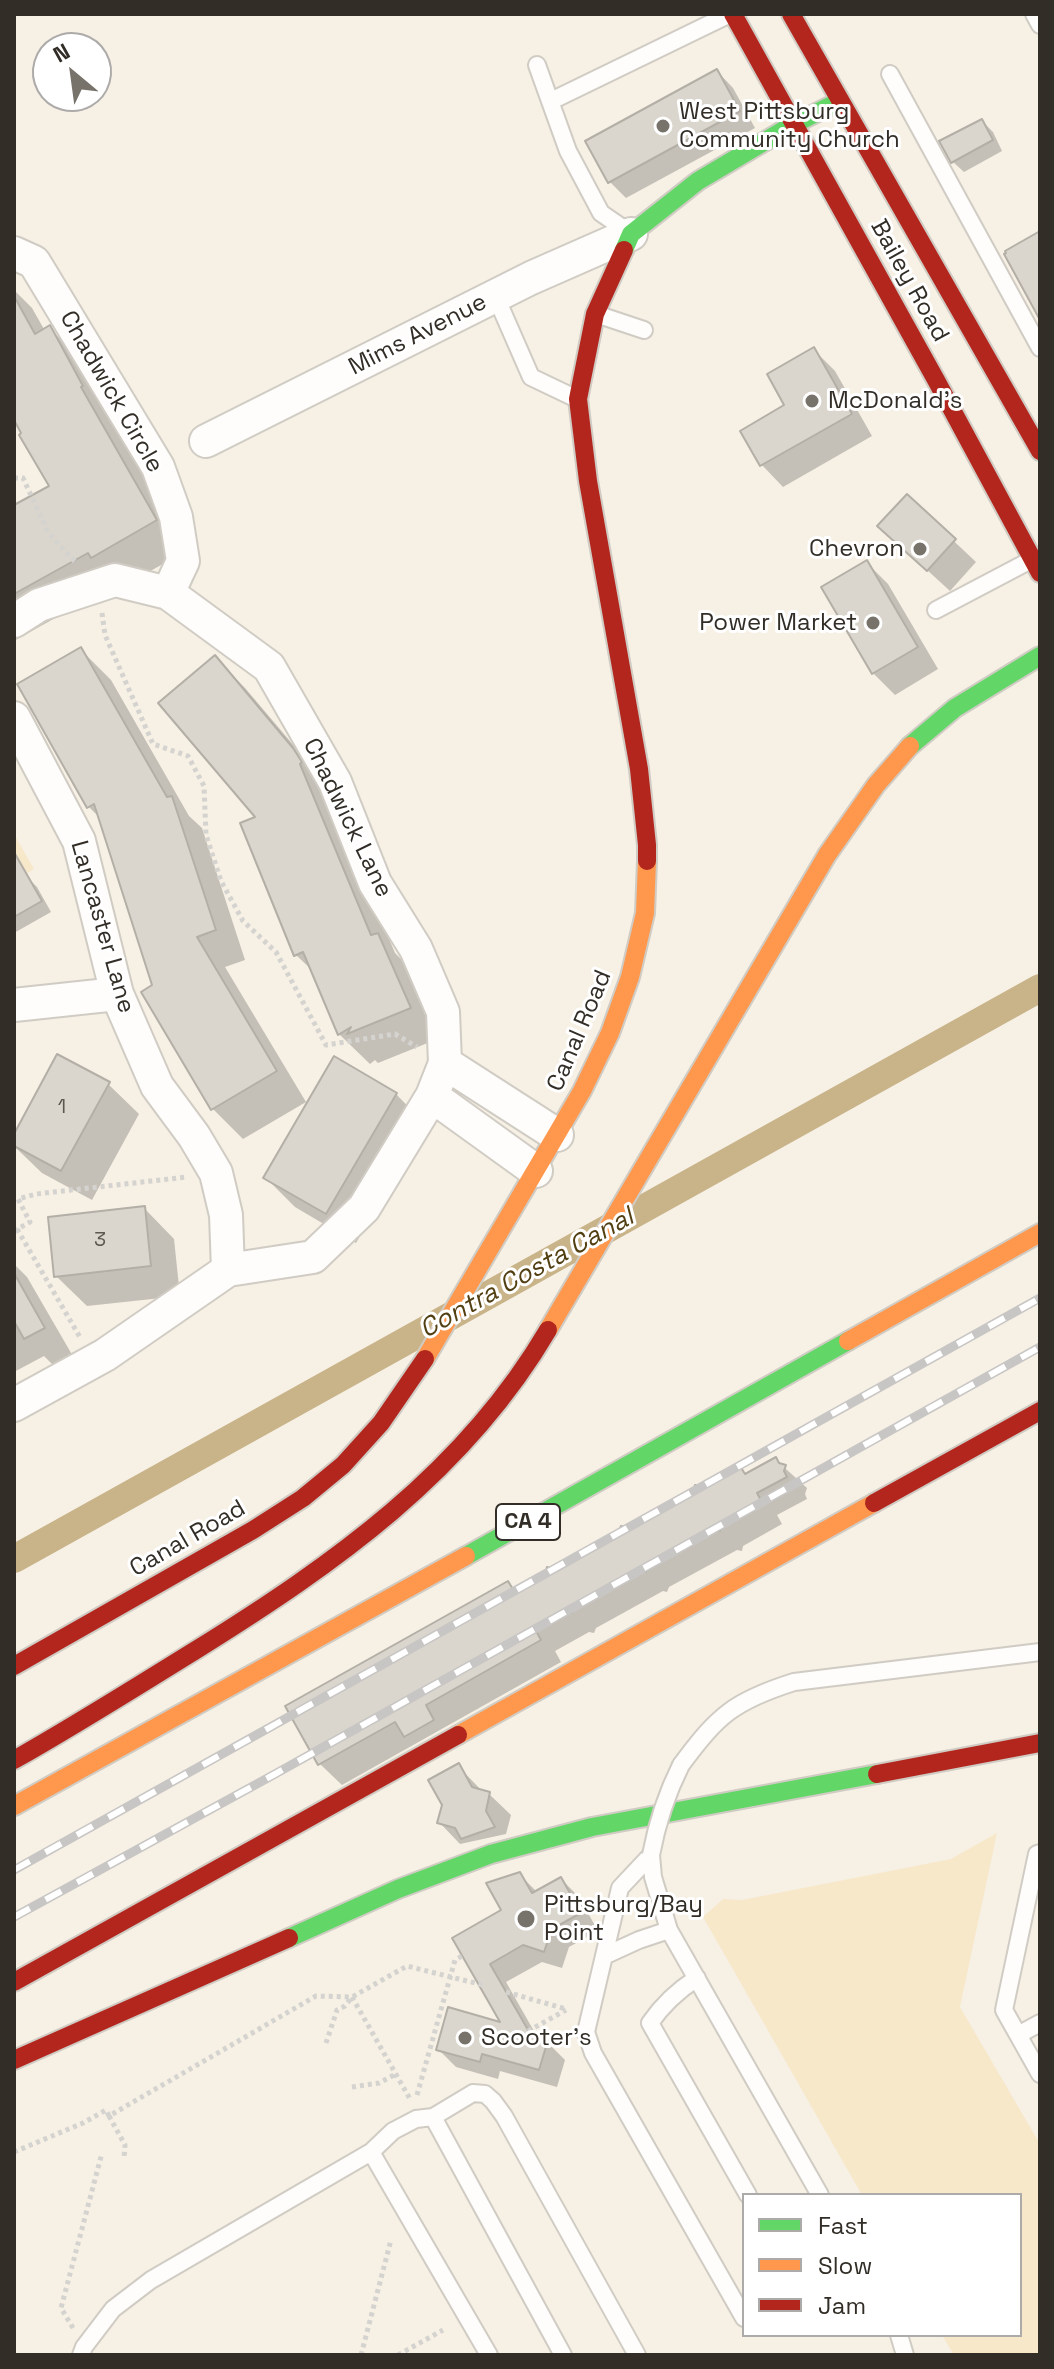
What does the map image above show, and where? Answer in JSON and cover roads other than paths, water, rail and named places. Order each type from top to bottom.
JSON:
[{"type":"main road","name":"Bailey Road","points":[[731,14],[1036,566]]},
{"type":"main road","name":"Bailey Road","points":[[791,14],[1040,451]]},
{"type":"main road","name":"Canal Road","points":[[14,1666],[253,1530],[303,1498],[343,1465],[381,1423],[419,1370],[582,1091],[610,1033],[630,977],[645,913],[647,845],[639,769],[588,481],[578,399],[595,314],[631,234],[698,181],[794,124],[840,101]]},
{"type":"main road","points":[[14,1760],[169,1667],[340,1556],[399,1507],[454,1455],[505,1394],[557,1315],[827,855],[865,798],[908,747],[947,713],[986,685],[1040,656]]},
{"type":"main road","name":"CA 4","points":[[14,1806],[536,1518],[1040,1233]]},
{"type":"main road","points":[[14,1982],[1040,1411]]},
{"type":"main road","points":[[14,2060],[398,1889],[491,1854],[592,1827],[1040,1743]]},
{"type":"street","name":"Mims Avenue","points":[[206,441],[531,278],[631,234]]},
{"type":"street","name":"Chadwick Circle","points":[[14,253],[34,262],[158,467],[176,517],[183,561],[168,593]]},
{"type":"street","name":"Chadwick Lane","points":[[14,621],[39,605],[115,580],[168,593],[269,667],[335,782],[375,883],[416,949],[443,1012],[445,1063],[432,1096],[364,1208],[313,1257],[228,1270]]},
{"type":"street","name":"Lancaster Lane","points":[[14,718],[79,841],[117,994],[157,1086],[194,1136],[216,1173],[226,1215],[228,1270]]},
{"type":"street","points":[[15,1009],[117,994]]},
{"type":"street","points":[[445,1063],[557,1135]]},
{"type":"street","points":[[432,1096],[536,1171]]},
{"type":"street","points":[[14,1405],[94,1361],[228,1270]]},
{"type":"lane","points":[[551,101],[731,14]]},
{"type":"lane","points":[[1034,14],[1040,25]]},
{"type":"lane","points":[[537,65],[568,151],[601,213],[631,234]]},
{"type":"lane","points":[[890,74],[1040,348]]},
{"type":"lane","points":[[496,297],[531,377],[578,399]]},
{"type":"lane","points":[[595,314],[644,330]]},
{"type":"lane","points":[[936,610],[1036,566]]},
{"type":"lane","points":[[819,2193],[669,1930],[653,1877],[651,1855],[666,1794],[681,1765],[704,1734],[729,1710],[759,1693],[794,1682],[1040,1652]]},
{"type":"lane","points":[[1040,1853],[1037,1854],[1004,2010],[1040,2074]]},
{"type":"lane","points":[[651,1855],[620,1888],[586,2032],[588,2043],[742,2314]]},
{"type":"lane","points":[[604,1956],[669,1930]]},
{"type":"lane","points":[[697,1978],[676,1992],[650,2023],[747,2193]]},
{"type":"lane","points":[[1018,2035],[1040,2023]]},
{"type":"lane","points":[[83,2351],[113,2309],[151,2280],[371,2152],[393,2131],[416,2119],[433,2117],[473,2093],[485,2094],[493,2101],[512,2129],[637,2355]]},
{"type":"lane","points":[[433,2117],[563,2355]]},
{"type":"lane","points":[[371,2152],[489,2355]]},
{"type":"waterway","name":"Contra Costa Canal","points":[[14,1559],[1040,988]]},
{"type":"railway","points":[[14,1870],[1040,1298]]},
{"type":"railway","points":[[14,1917],[1040,1347]]},
{"type":"place","name":"West Pittsburg Community Church","points":[[663,126]]},
{"type":"place","name":"McDonald's","points":[[812,401]]},
{"type":"place","name":"Chevron","points":[[920,549]]},
{"type":"place","name":"Power Market","points":[[873,623]]},
{"type":"place","name":"Pittsburg/Bay Point","points":[[526,1919]]},
{"type":"place","name":"Scooter's","points":[[465,2038]]}]
